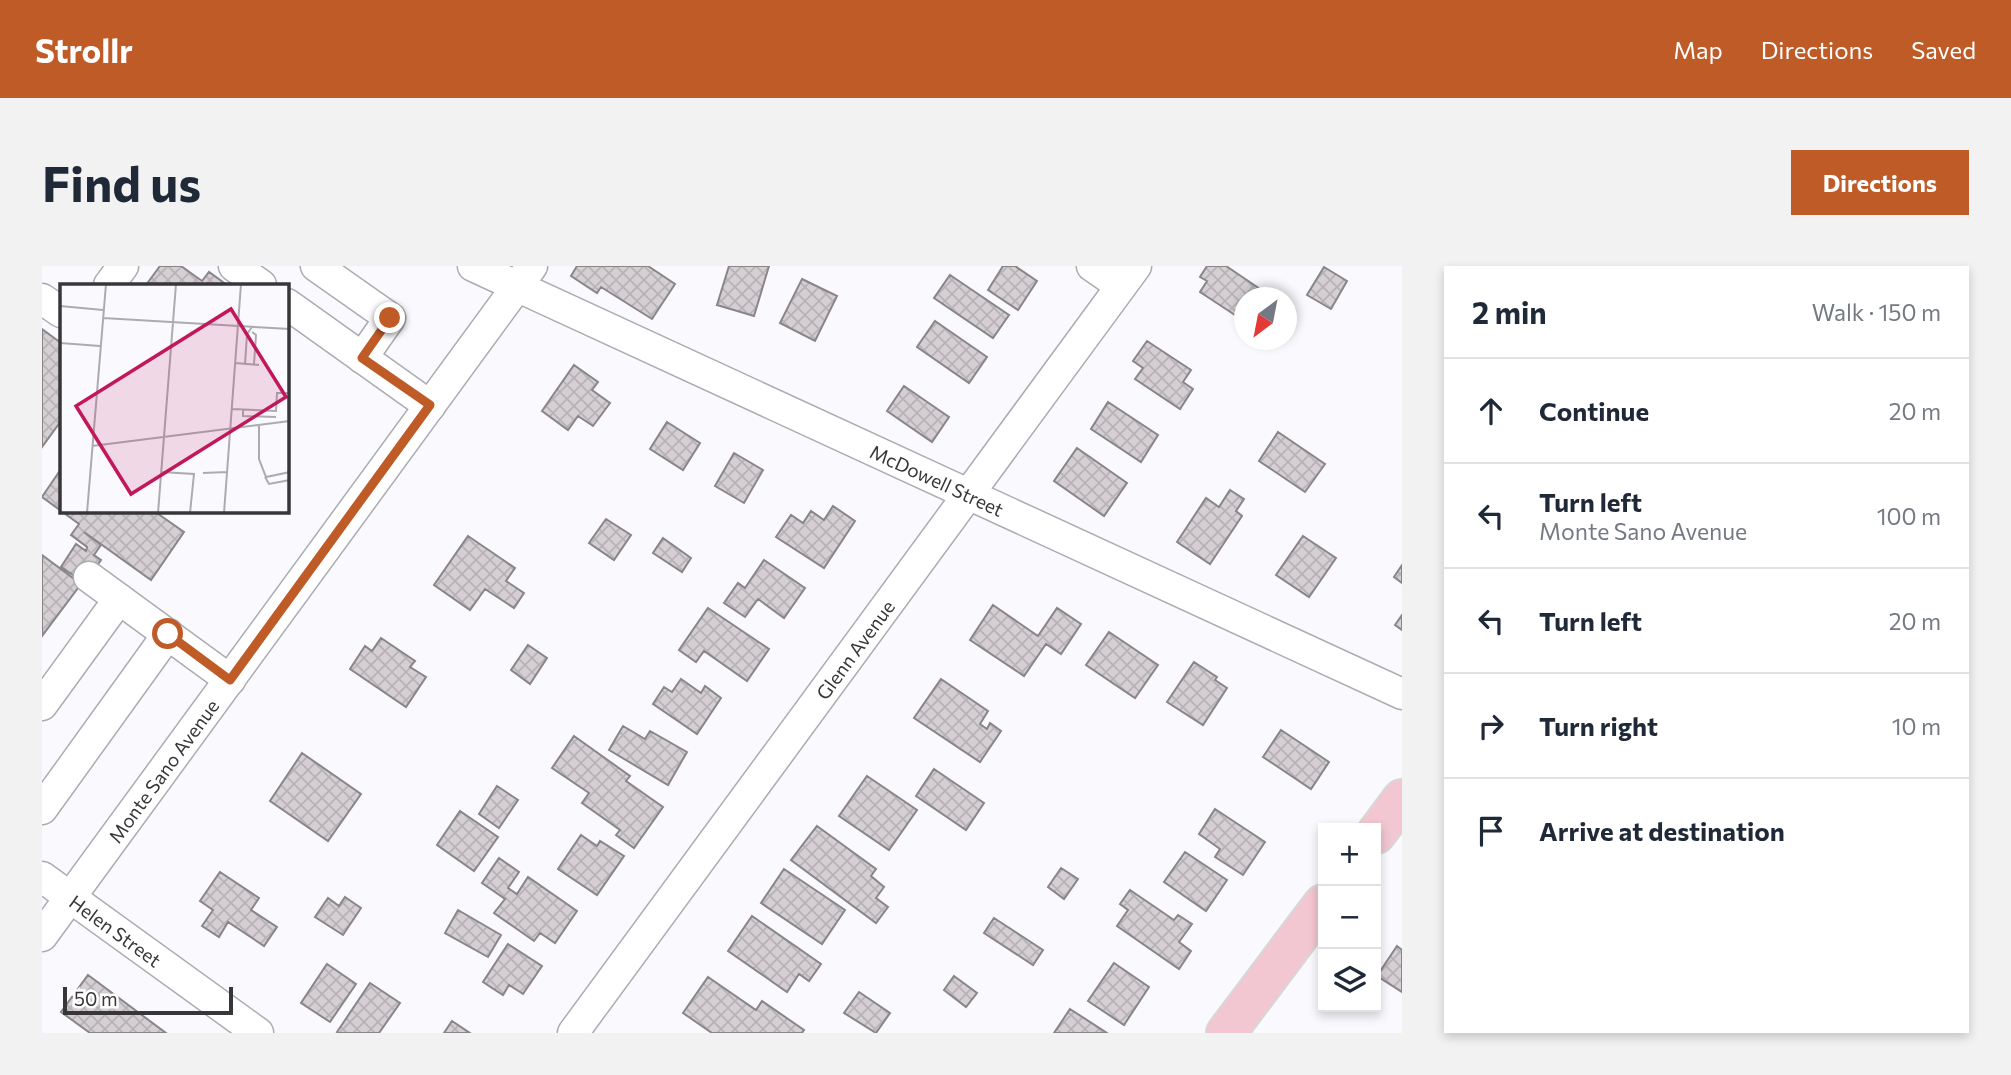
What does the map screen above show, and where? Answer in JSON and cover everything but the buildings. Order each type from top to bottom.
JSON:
[{"type":"main road","points":[[1381,827],[1402,799]]},
{"type":"main road","points":[[1226,1033],[1318,911]]},
{"type":"street","points":[[110,284],[123,266]]},
{"type":"street","points":[[234,266],[260,284]]},
{"type":"street","points":[[316,266],[390,318],[362,358]]},
{"type":"street","name":"McDowell Street","points":[[473,266],[524,276],[969,495],[1402,694]]},
{"type":"street","points":[[1092,266],[1128,276]]},
{"type":"street","name":"Monte Sano Avenue","points":[[42,936],[524,276]]},
{"type":"street","name":"Glenn Avenue","points":[[573,1033],[1128,276]]},
{"type":"street","points":[[42,299],[60,311]]},
{"type":"street","points":[[289,305],[430,405]]},
{"type":"street","points":[[89,577],[230,680]]},
{"type":"street","points":[[42,705],[119,599]]},
{"type":"street","points":[[42,809],[168,634]]},
{"type":"street","name":"Helen Street","points":[[42,877],[258,1033]]},
{"type":"route","points":[[168,634],[230,680],[430,405],[362,358],[390,318]]}]
